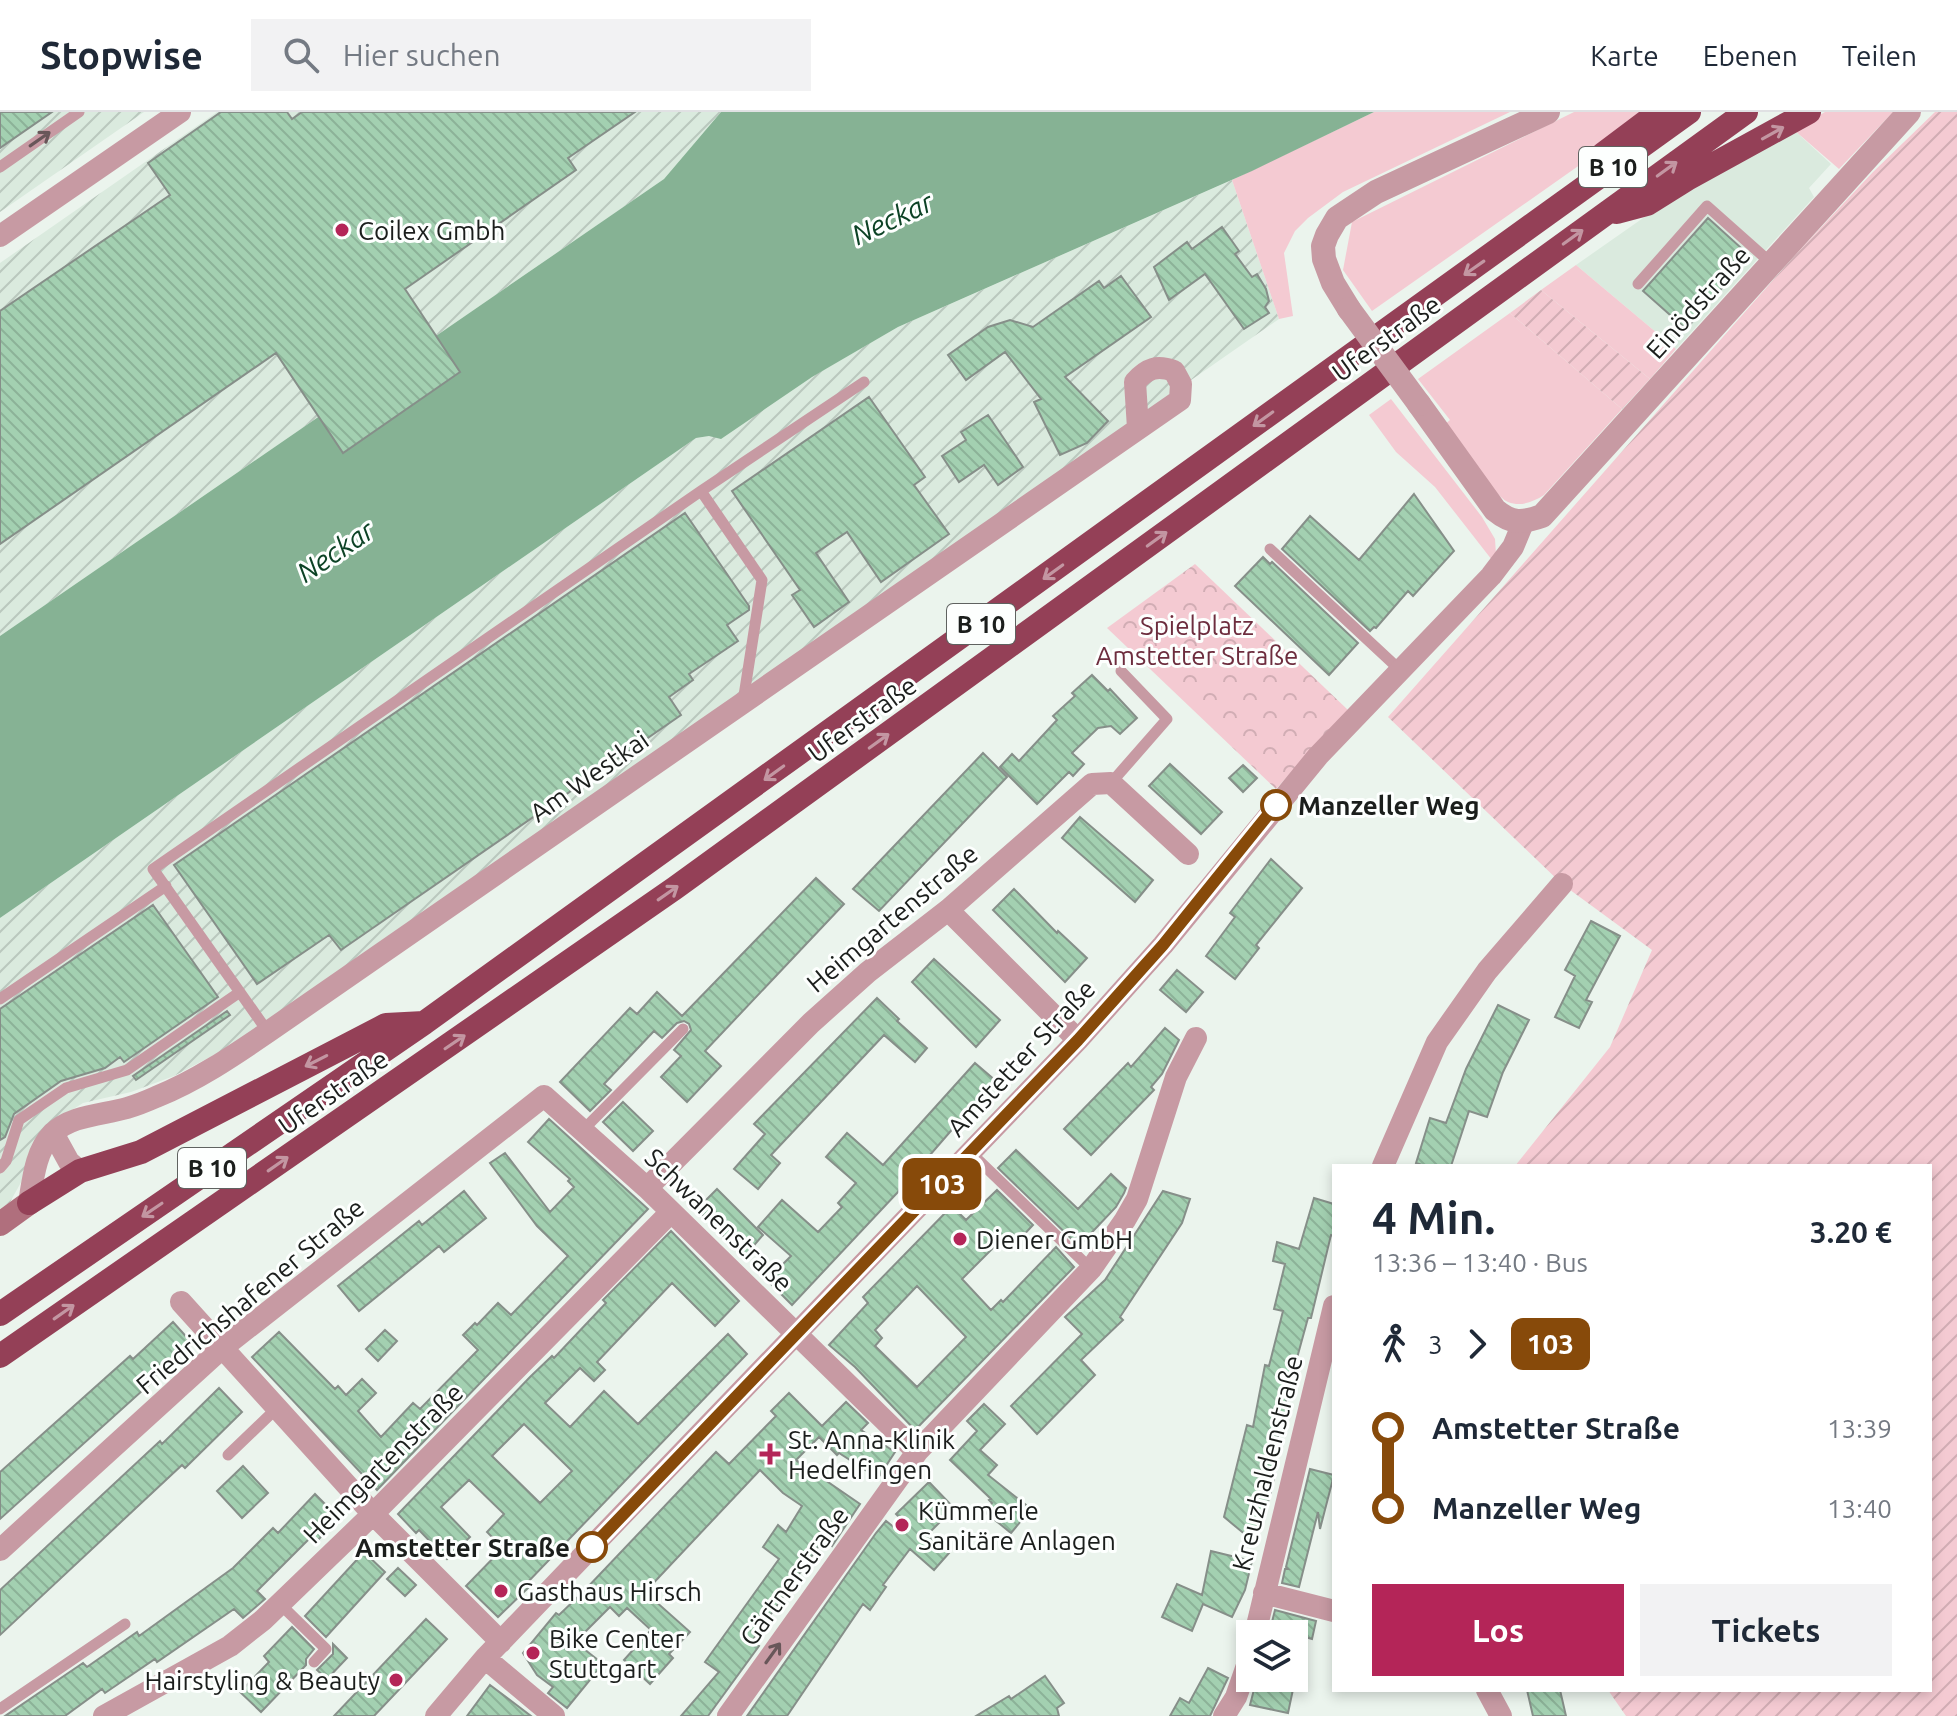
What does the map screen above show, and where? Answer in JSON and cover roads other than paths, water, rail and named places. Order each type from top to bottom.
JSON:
[{"type":"highway","points":[[1538,222],[1565,181],[1659,112]]},
{"type":"highway","name":"Uferstraße","points":[[0,1314],[424,1023],[1689,112]]},
{"type":"highway","name":"Uferstraße","points":[[0,1356],[675,888],[1746,112]]},
{"type":"highway","points":[[1603,215],[1647,204],[1809,112]]},
{"type":"highway","name":"B 10","points":[[29,1203],[80,1171],[141,1152],[386,1025],[424,1023]]},
{"type":"main road","points":[[0,1224],[29,1203]]},
{"type":"street","points":[[0,236],[180,112]]},
{"type":"street","points":[[1523,523],[1508,521],[1495,510],[1349,309],[1333,283],[1324,259],[1327,235],[1337,218],[1376,192],[1548,112]]},
{"type":"street","name":"Einödstraße","points":[[1523,523],[1542,516],[1909,112]]},
{"type":"street","name":"Am Westkai","points":[[53,1133],[75,1120],[127,1108],[159,1096],[231,1057],[1138,428]]},
{"type":"street","name":"Amstetter Straße","points":[[436,1716],[493,1650],[1078,1040],[1163,945],[1318,756],[1500,566],[1513,547],[1523,523]]},
{"type":"street","points":[[1111,783],[1188,854]]},
{"type":"street","name":"Heimgartenstraße","points":[[647,1188],[811,1023],[868,972],[948,910],[1092,784],[1111,783]]},
{"type":"street","points":[[1384,1164],[1437,1042],[1487,971],[1562,884]]},
{"type":"street","points":[[948,910],[1078,1040]]},
{"type":"street","name":"Gärtnerstraße","points":[[728,1716],[917,1452],[1091,1269],[1137,1199],[1176,1077],[1196,1038]]},
{"type":"street","name":"Schwanenstraße","points":[[544,1096],[647,1188],[917,1452]]},
{"type":"street","name":"Friedrichshafener Straße","points":[[0,1550],[222,1348],[544,1096]]},
{"type":"street","points":[[29,1203],[41,1151],[53,1133],[69,1162],[80,1171]]},
{"type":"street","name":"Heimgartenstraße","points":[[118,1713],[230,1646],[280,1604],[671,1212]]},
{"type":"street","points":[[181,1302],[554,1716]]},
{"type":"street","name":"Kreuzhaldenstraße","points":[[1258,1620],[1332,1314]]},
{"type":"street","points":[[1264,1593],[1332,1610]]},
{"type":"street","points":[[1224,1716],[1238,1692]]},
{"type":"street","points":[[1488,1692],[1501,1716]]},
{"type":"lane","points":[[0,167],[79,112]]},
{"type":"lane","points":[[1638,284],[1707,206],[1771,263]]},
{"type":"lane","points":[[268,1032],[153,869],[864,382]]},
{"type":"lane","points":[[701,491],[762,580],[743,703]]},
{"type":"lane","points":[[1270,549],[1400,670]]},
{"type":"lane","points":[[1111,783],[1167,719],[1121,671]]},
{"type":"lane","points":[[0,999],[166,886]]},
{"type":"lane","points":[[0,1168],[6,1161],[19,1120],[66,1088],[127,1070],[240,992]]},
{"type":"lane","points":[[583,1130],[683,1029]]},
{"type":"lane","points":[[971,1153],[1091,1269]]},
{"type":"lane","points":[[228,1455],[277,1408]]},
{"type":"lane","points":[[280,1604],[326,1649],[314,1662]]},
{"type":"lane","points":[[0,1709],[125,1624]]},
{"type":"water","name":"Neckar","points":[[721,112],[1374,112],[1252,171],[898,327],[812,377],[721,439],[709,436],[696,438],[0,918],[0,636],[664,179]]},
{"type":"place","name":"Coilex Gmbh","points":[[342,230]]},
{"type":"place","name":"Manzeller Weg","points":[[1276,805]]},
{"type":"place","name":"Diener GmbH","points":[[960,1239]]},
{"type":"place","name":"St. Anna-Klinik Hedelfingen","points":[[770,1454]]},
{"type":"place","name":"Kümmerle Sanitäre Anlagen","points":[[902,1525]]},
{"type":"place","name":"Amstetter Straße","points":[[592,1547]]},
{"type":"place","name":"Gasthaus Hirsch","points":[[501,1591]]},
{"type":"place","name":"Bike Center Stuttgart","points":[[533,1653]]},
{"type":"place","name":"Hairstyling & Beauty","points":[[396,1680]]},
{"type":"park label","name":"Spielplatz Amstetter Straße","points":[[1197,640]]}]
